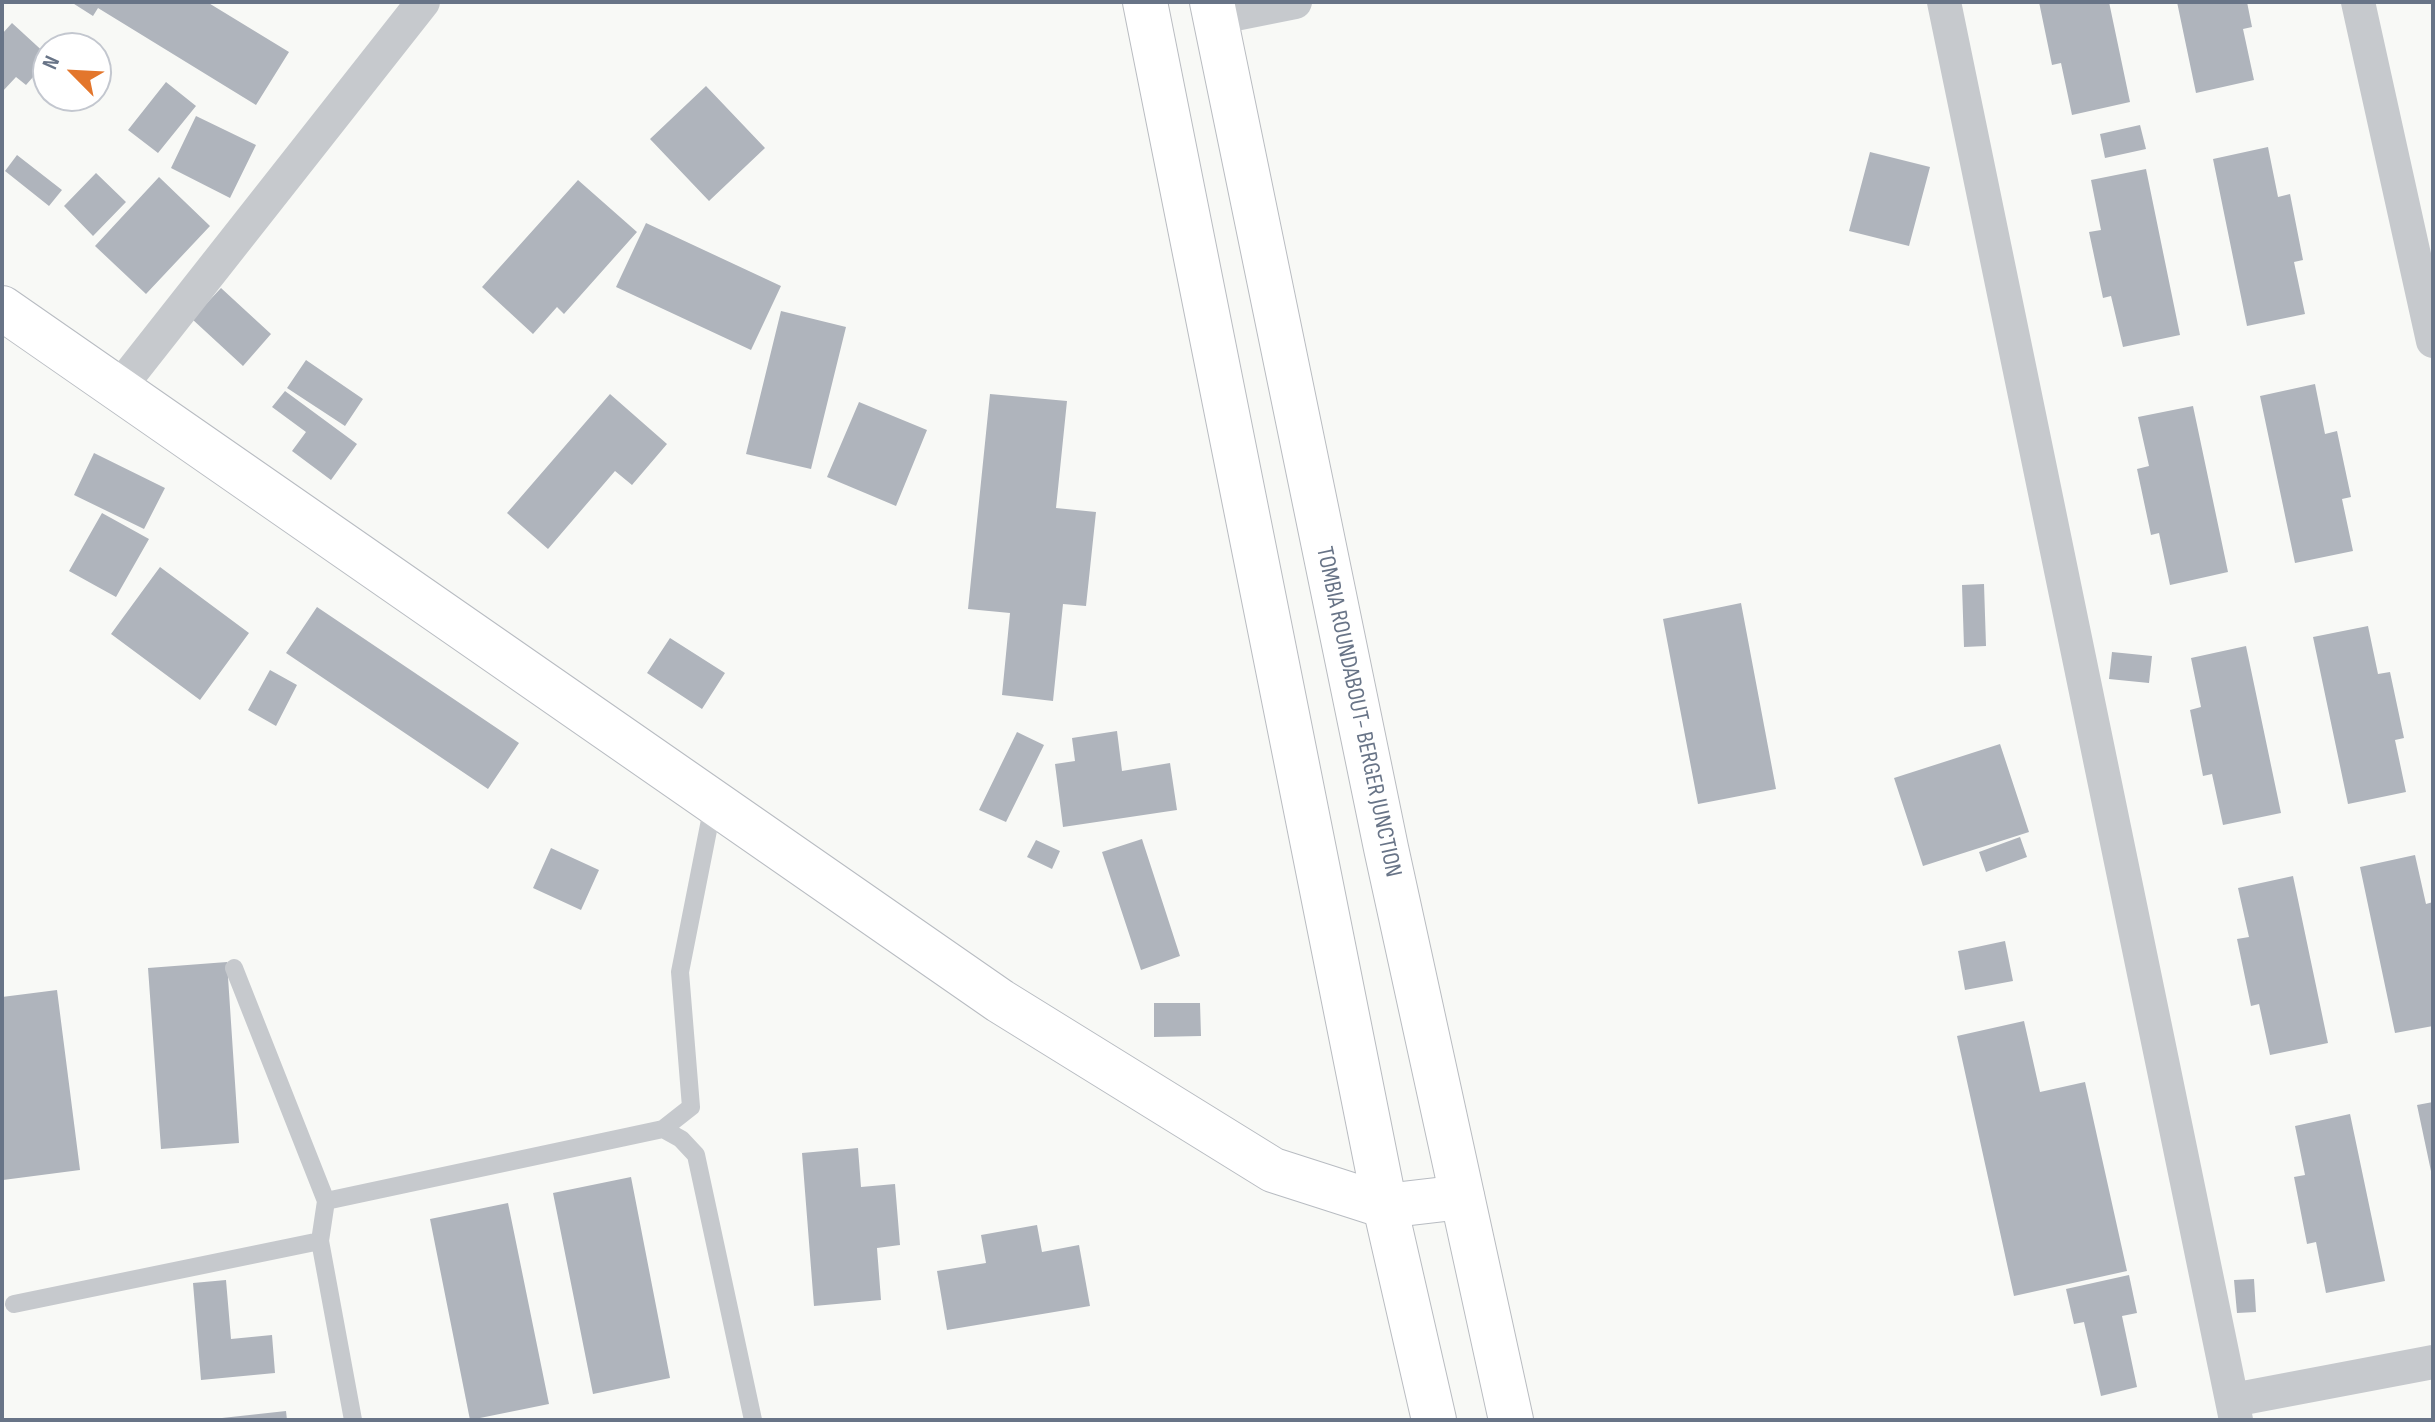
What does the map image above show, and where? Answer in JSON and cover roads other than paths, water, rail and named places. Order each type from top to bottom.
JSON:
[{"type":"main road","points":[[1145,2],[1385,1206],[1434,1420]]},
{"type":"main road","name":"TOMBIA ROUNDABOUT- BERGER JUNCTION","points":[[1213,10],[1386,848],[1511,1420]]},
{"type":"main road","points":[[2,308],[1000,1001],[1273,1170],[1385,1206],[1462,1197]]},
{"type":"street","points":[[119,388],[423,2]]},
{"type":"street","points":[[1213,10],[1295,2]]},
{"type":"street","points":[[1944,2],[2235,1410],[2433,1362]]},
{"type":"street","points":[[2358,2],[2433,341]]},
{"type":"lane","points":[[326,1201],[663,1129],[691,1107],[680,972],[713,803]]},
{"type":"lane","points":[[234,968],[326,1201],[320,1241],[353,1420]]},
{"type":"lane","points":[[663,1129],[681,1139],[696,1155],[753,1420]]},
{"type":"lane","points":[[14,1304],[320,1241]]}]
